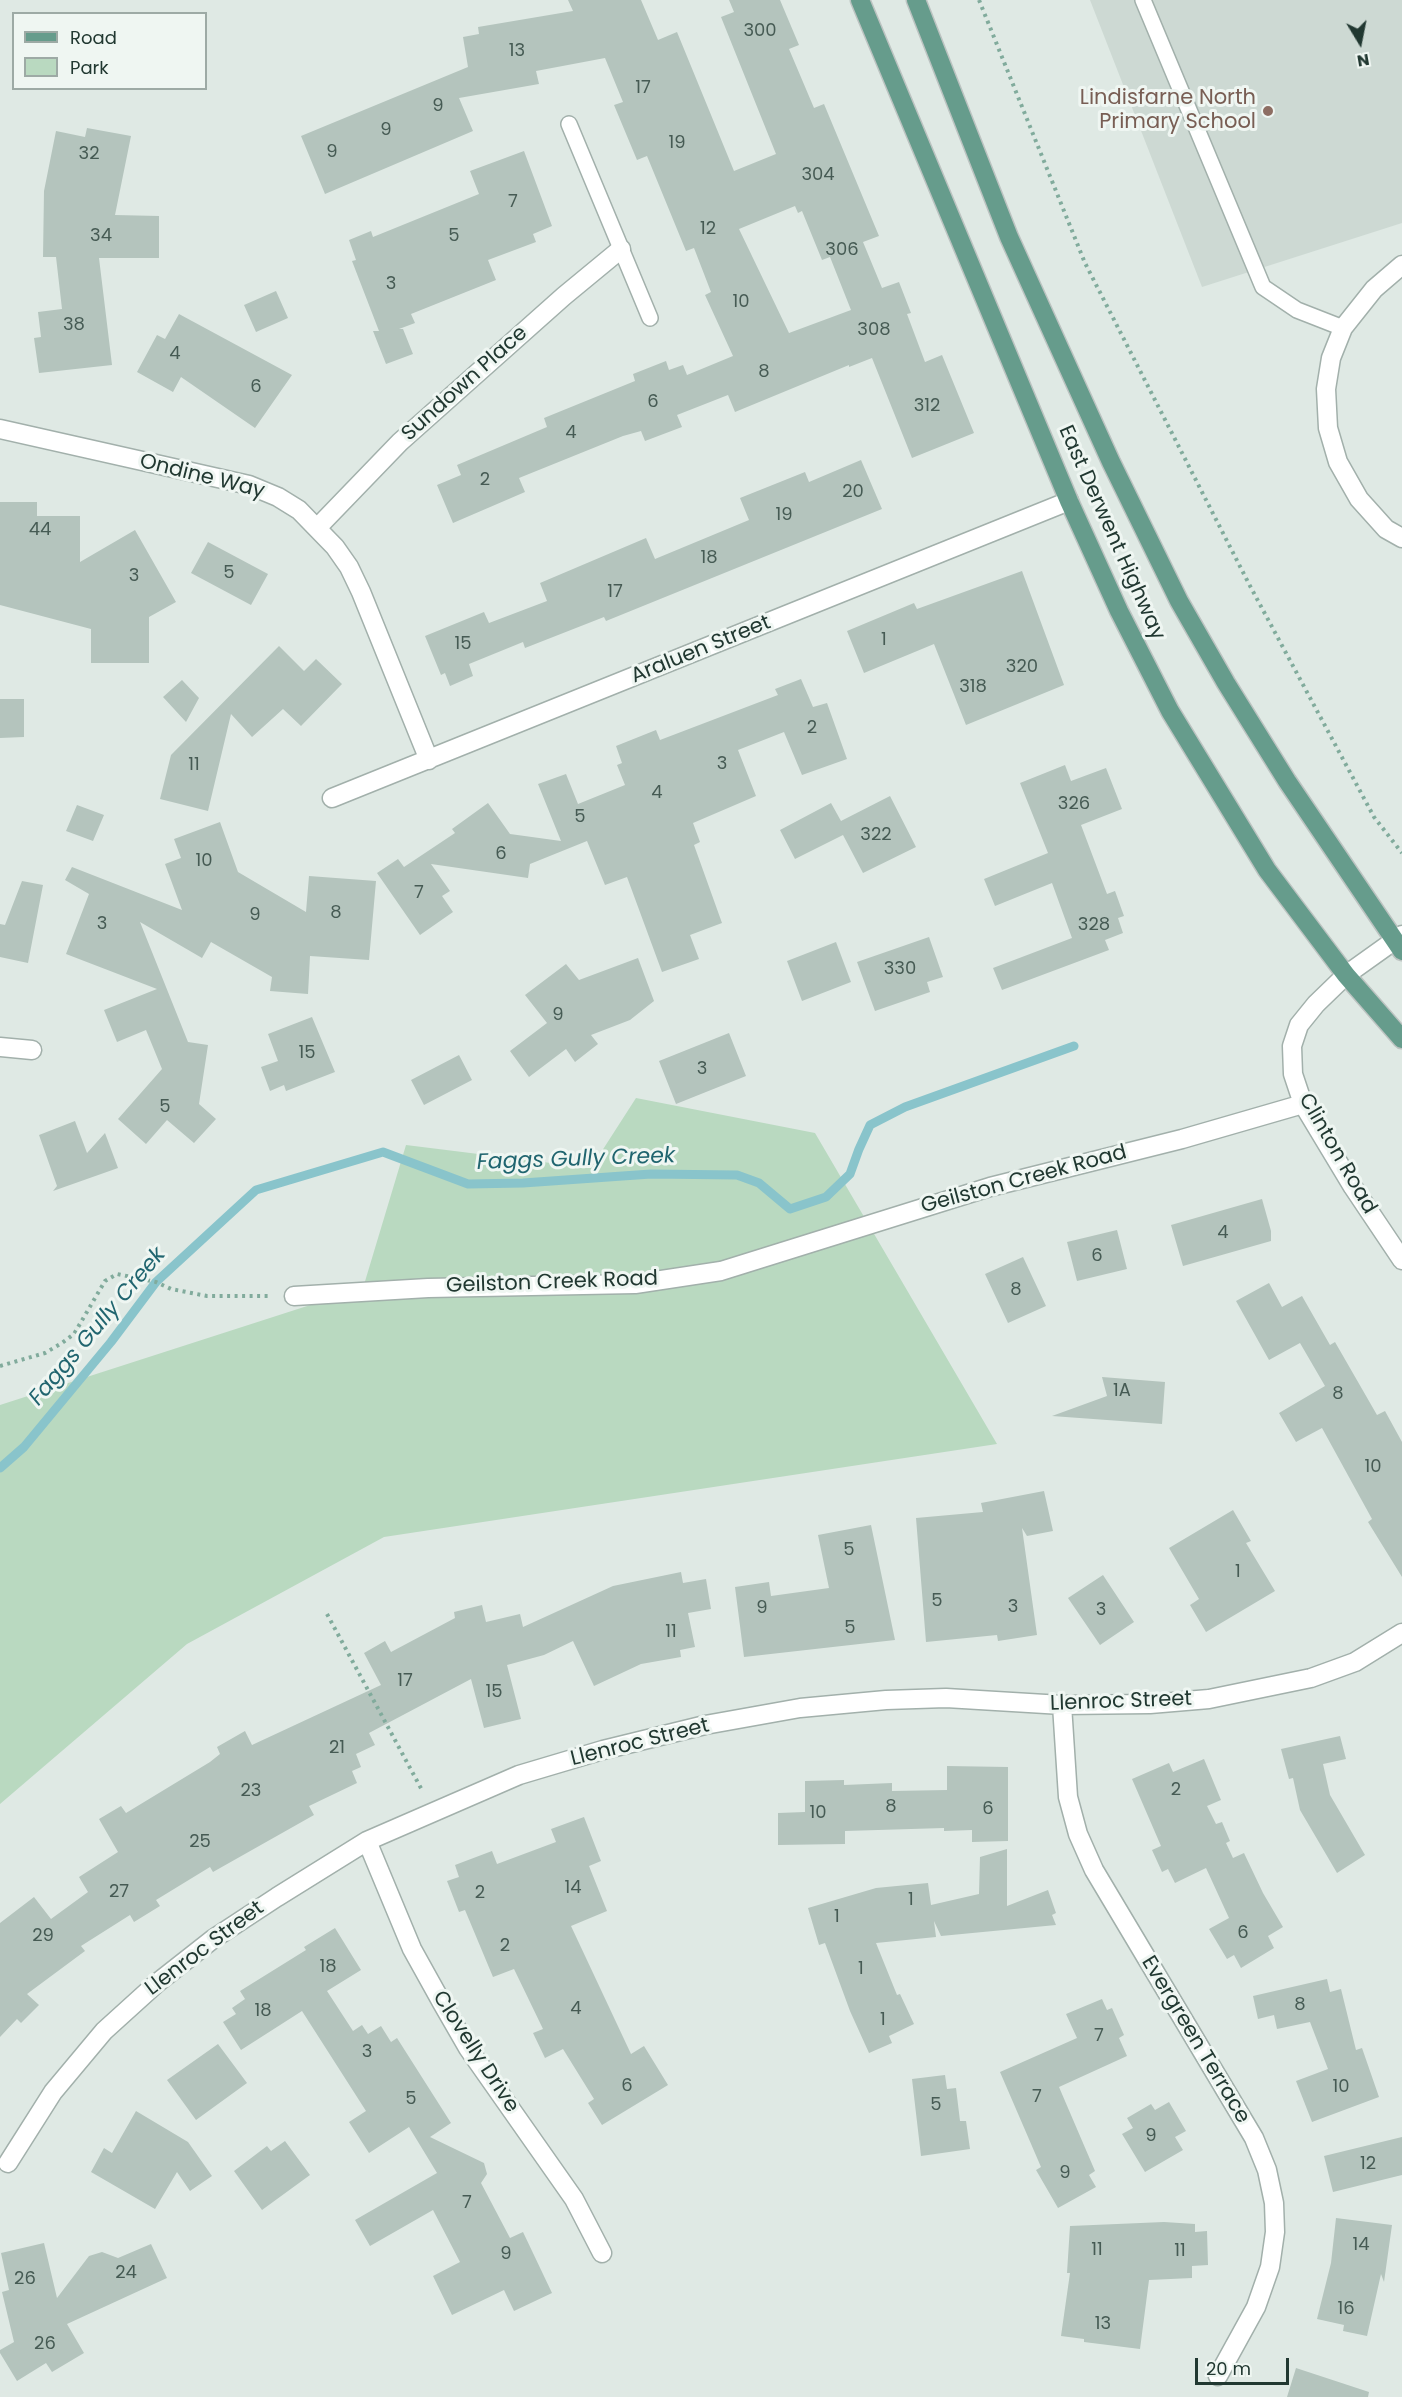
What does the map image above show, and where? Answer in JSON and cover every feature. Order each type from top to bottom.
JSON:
[{"type":"main road","name":"East Derwent Highway","points":[[860,0],[1069,501],[1119,611],[1170,711],[1267,870],[1346,975],[1402,1039]]},
{"type":"main road","name":"East Derwent Highway","points":[[916,0],[1008,237],[1111,462],[1179,601],[1226,683],[1287,781],[1399,942]]},
{"type":"street","name":"Sundown Place","points":[[317,528],[400,442],[564,296],[621,249]]},
{"type":"street","points":[[1402,265],[1374,289],[1342,328],[1331,358],[1326,389],[1328,428],[1338,462],[1359,499],[1386,529],[1402,538]]},
{"type":"street","name":"Ondine Way","points":[[0,429],[249,485],[299,510],[335,547],[349,567],[429,760]]},
{"type":"street","name":"Araluen Street","points":[[332,798],[1069,501]]},
{"type":"street","name":"Clinton Road","points":[[1399,942],[1346,975],[1316,1004],[1299,1025],[1292,1046],[1293,1074],[1303,1104],[1353,1187],[1402,1260]]},
{"type":"street","points":[[0,1047],[32,1050]]},
{"type":"street","name":"Geilston Creek Road","points":[[294,1296],[428,1288],[635,1284],[721,1271],[819,1238],[990,1187],[1182,1139],[1303,1104]]},
{"type":"street","name":"Llenroc Street","points":[[8,2163],[53,2092],[104,2031],[142,1996],[213,1939],[367,1841],[519,1775],[603,1750],[705,1725],[800,1708],[886,1700],[946,1698],[1062,1705],[1150,1704],[1209,1699],[1262,1690],[1311,1678],[1355,1662],[1402,1633]]},
{"type":"street","name":"Evergreen Terrace","points":[[1062,1705],[1068,1797],[1078,1834],[1090,1861],[1254,2138],[1267,2170],[1274,2203],[1275,2232],[1270,2267],[1256,2307],[1218,2376]]},
{"type":"street","name":"Clovelly Drive","points":[[367,1841],[412,1949],[442,2003],[468,2048],[574,2199],[602,2253]]},
{"type":"lane","points":[[1143,0],[1263,287],[1297,310],[1342,328]]},
{"type":"lane","points":[[569,124],[650,318]]},
{"type":"path","points":[[979,0],[1085,263],[1254,594],[1374,817],[1402,853]]},
{"type":"path","points":[[0,1366],[45,1353],[74,1334],[105,1281],[117,1274],[207,1296],[294,1296]]},
{"type":"path","points":[[327,1614],[434,1811]]},
{"type":"shaded area","name":"Lindisfarne North Primary School","points":[[1090,0],[1402,0],[1402,223],[1202,287]]},
{"type":"green space","points":[[636,1098],[815,1133],[997,1444],[384,1537],[187,1644],[0,1804],[0,1405],[363,1288],[406,1145],[591,1168]]},
{"type":"building","points":[[568,0],[641,0],[658,40],[677,32],[734,171],[776,154],[721,17],[734,12],[729,0],[780,0],[799,45],[789,49],[814,108],[824,104],[879,236],[863,242],[882,288],[899,282],[911,313],[907,314],[925,362],[942,355],[974,433],[912,458],[872,358],[849,367],[849,365],[735,412],[728,395],[677,415],[682,427],[645,441],[641,431],[623,436],[519,478],[525,492],[453,523],[437,485],[461,475],[457,465],[547,427],[544,418],[635,381],[633,374],[666,361],[669,370],[683,365],[687,375],[733,356],[705,295],[711,292],[694,248],[686,251],[647,156],[637,160],[614,105],[623,102],[605,58],[536,71],[539,84],[459,98],[473,131],[325,194],[301,136],[468,67],[463,37],[479,34],[478,27],[573,11]],"holes":[[[795,206],[798,213],[802,211],[822,260],[830,257],[851,310],[789,333],[739,229]]]},
{"type":"building","points":[[87,128],[131,136],[115,215],[159,216],[159,258],[99,258],[112,365],[39,373],[34,338],[41,337],[38,312],[62,309],[56,257],[43,257],[44,191],[56,131],[85,137]]},
{"type":"building","points":[[524,151],[552,226],[533,234],[536,242],[488,260],[496,280],[411,314],[415,323],[399,329],[403,329],[413,354],[386,364],[373,331],[379,331],[352,261],[356,260],[349,240],[371,231],[373,237],[479,194],[470,171]]},
{"type":"building","points":[[276,291],[288,318],[256,332],[244,305]]},
{"type":"building","points":[[179,314],[292,375],[255,428],[181,377],[173,392],[137,372],[157,335],[165,339]]},
{"type":"building","points":[[861,460],[882,509],[606,621],[604,617],[525,648],[523,642],[469,664],[473,676],[450,686],[445,673],[441,675],[425,636],[484,612],[489,623],[547,601],[540,583],[646,538],[655,559],[749,520],[740,498],[805,472],[809,482]]},
{"type":"building","points":[[0,502],[37,502],[37,516],[80,516],[80,562],[135,530],[176,602],[149,617],[149,663],[91,663],[91,629],[0,605]]},
{"type":"building","points":[[208,542],[268,574],[251,605],[191,573]]},
{"type":"building","points":[[1022,571],[1064,685],[966,725],[934,644],[864,673],[847,631],[914,603],[917,609]]},
{"type":"building","points":[[279,646],[304,671],[316,659],[342,684],[301,726],[283,709],[252,737],[231,714],[208,811],[160,799],[171,755]]},
{"type":"building","points":[[801,679],[813,707],[827,703],[847,759],[802,775],[784,732],[738,750],[756,796],[693,823],[700,842],[694,845],[722,923],[690,935],[699,959],[662,972],[627,877],[605,885],[587,841],[530,864],[528,878],[431,864],[450,891],[442,896],[453,912],[420,935],[377,873],[398,859],[404,867],[455,833],[452,829],[488,803],[510,834],[561,841],[538,784],[566,774],[578,804],[625,785],[617,765],[622,763],[616,746],[656,730],[660,740],[778,695],[775,689]]},
{"type":"building","points":[[182,680],[199,698],[186,722],[163,697]]},
{"type":"building","points":[[0,699],[24,699],[24,737],[0,738]]},
{"type":"building","points":[[1065,765],[1071,781],[1106,768],[1122,809],[1081,825],[1107,894],[1115,891],[1124,916],[1118,918],[1123,933],[1105,940],[1109,950],[1002,990],[993,968],[1072,938],[1052,883],[995,906],[984,879],[1048,853],[1020,783]]},
{"type":"building","points":[[890,796],[916,847],[863,873],[843,835],[795,859],[780,830],[831,803],[841,821]]},
{"type":"building","points":[[77,805],[104,815],[93,841],[66,831]]},
{"type":"building","points":[[220,822],[238,872],[306,912],[309,876],[376,881],[369,960],[310,956],[308,994],[270,991],[272,977],[211,942],[202,958],[140,922],[188,1042],[208,1045],[199,1104],[216,1119],[194,1143],[167,1120],[146,1144],[118,1119],[162,1069],[146,1030],[117,1042],[104,1010],[157,989],[66,954],[89,894],[65,880],[72,867],[182,910],[165,864],[181,858],[174,839]]},
{"type":"building","points":[[22,881],[43,885],[28,963],[0,957],[0,924],[5,925]]},
{"type":"building","points":[[929,937],[943,977],[927,982],[930,992],[875,1011],[857,962]]},
{"type":"building","points":[[836,942],[851,982],[802,1001],[787,961]]},
{"type":"building","points":[[638,958],[654,1001],[630,1020],[591,1035],[598,1044],[575,1062],[566,1049],[529,1077],[510,1051],[547,1023],[525,995],[566,964],[579,980]]},
{"type":"building","points":[[312,1017],[335,1072],[286,1091],[284,1085],[270,1091],[261,1067],[278,1061],[268,1034]]},
{"type":"building","points":[[729,1033],[746,1076],[676,1104],[659,1061]]},
{"type":"building","points":[[459,1055],[472,1080],[424,1105],[411,1080]]},
{"type":"building","points":[[75,1121],[87,1153],[105,1133],[118,1168],[53,1191],[57,1186],[39,1135]]},
{"type":"building","points":[[1262,1199],[1271,1231],[1271,1241],[1183,1266],[1171,1225]]},
{"type":"building","points":[[1117,1230],[1127,1269],[1077,1281],[1067,1242]]},
{"type":"building","points":[[1023,1257],[1046,1306],[1008,1323],[985,1274]]},
{"type":"building","points":[[1269,1283],[1282,1307],[1302,1296],[1330,1345],[1335,1342],[1377,1415],[1385,1411],[1402,1442],[1402,1577],[1368,1522],[1372,1519],[1322,1428],[1296,1442],[1279,1413],[1325,1386],[1300,1343],[1269,1360],[1236,1301]]},
{"type":"building","points":[[1102,1377],[1165,1382],[1162,1424],[1052,1416],[1107,1396]]},
{"type":"building","points":[[1044,1491],[1053,1531],[1027,1536],[1022,1528],[1037,1635],[998,1641],[997,1635],[926,1642],[916,1518],[983,1512],[981,1503]]},
{"type":"building","points":[[1233,1510],[1251,1541],[1246,1543],[1275,1591],[1206,1632],[1190,1605],[1199,1599],[1169,1548]]},
{"type":"building","points":[[871,1525],[895,1640],[744,1657],[735,1587],[769,1582],[771,1596],[829,1588],[818,1535]]},
{"type":"building","points":[[681,1572],[683,1583],[706,1579],[711,1609],[688,1613],[695,1647],[680,1650],[681,1657],[641,1664],[594,1686],[573,1641],[544,1655],[507,1665],[521,1719],[484,1728],[471,1679],[369,1733],[375,1745],[356,1754],[361,1767],[352,1771],[357,1783],[309,1806],[314,1815],[213,1872],[210,1867],[156,1900],[160,1906],[134,1922],[130,1915],[81,1946],[85,1951],[27,1994],[39,2005],[21,2023],[17,2019],[0,2037],[0,1923],[34,1897],[51,1919],[88,1892],[79,1877],[118,1852],[99,1819],[121,1806],[126,1813],[210,1762],[220,1754],[217,1747],[245,1731],[252,1745],[381,1685],[364,1653],[385,1641],[391,1652],[455,1618],[454,1612],[482,1605],[486,1622],[520,1614],[523,1627],[613,1586]]},
{"type":"building","points":[[1103,1575],[1134,1622],[1100,1645],[1068,1598]]},
{"type":"building","points":[[1340,1736],[1346,1759],[1323,1764],[1330,1795],[1365,1855],[1337,1873],[1300,1810],[1293,1778],[1289,1779],[1281,1749]]},
{"type":"building","points":[[1204,1759],[1221,1800],[1207,1806],[1216,1824],[1222,1822],[1230,1841],[1226,1843],[1233,1858],[1244,1853],[1263,1893],[1283,1927],[1268,1936],[1274,1948],[1241,1968],[1234,1955],[1227,1959],[1209,1929],[1229,1918],[1206,1868],[1175,1883],[1168,1869],[1162,1872],[1152,1850],[1161,1846],[1132,1779],[1169,1763],[1173,1772]]},
{"type":"building","points":[[947,1766],[1008,1767],[1008,1841],[972,1842],[972,1830],[944,1831],[944,1828],[845,1831],[845,1844],[778,1845],[778,1813],[805,1812],[805,1781],[844,1780],[844,1785],[892,1783],[892,1791],[947,1790]]},
{"type":"building","points":[[584,1817],[601,1861],[589,1866],[607,1911],[571,1926],[631,2054],[644,2046],[668,2085],[602,2125],[588,2103],[594,2099],[563,2049],[545,2058],[533,2033],[543,2029],[514,1969],[493,1977],[465,1910],[459,1912],[447,1881],[459,1877],[455,1865],[492,1851],[497,1864],[556,1842],[551,1829]]},
{"type":"building","points":[[1007,1849],[1007,1906],[1048,1890],[1056,1913],[1052,1915],[1056,1925],[941,1936],[934,1921],[936,1937],[876,1943],[897,1995],[900,1994],[914,2024],[889,2036],[892,2043],[869,2053],[850,2011],[825,1943],[819,1945],[808,1908],[876,1888],[928,1883],[931,1905],[979,1894],[980,1857]]},
{"type":"building","points":[[335,1928],[361,1970],[327,1991],[353,2031],[362,2025],[368,2034],[381,2026],[391,2042],[397,2038],[451,2123],[430,2137],[484,2163],[487,2174],[481,2183],[510,2238],[523,2232],[552,2293],[514,2311],[504,2290],[452,2315],[433,2276],[460,2262],[433,2210],[370,2246],[355,2220],[437,2173],[409,2127],[369,2153],[349,2122],[366,2111],[302,2011],[241,2050],[223,2022],[236,2014],[232,2008],[245,1999],[240,1991],[306,1950],[304,1947]]},
{"type":"building","points":[[1327,1979],[1330,1992],[1341,1989],[1356,2050],[1362,2048],[1379,2097],[1312,2122],[1296,2081],[1328,2069],[1310,2022],[1277,2029],[1274,2015],[1258,2019],[1253,1996]]},
{"type":"building","points":[[1102,1999],[1107,2010],[1112,2008],[1124,2035],[1119,2038],[1127,2056],[1059,2087],[1095,2171],[1089,2175],[1096,2187],[1058,2208],[1036,2170],[1041,2167],[1000,2072],[1077,2038],[1066,2014]]},
{"type":"building","points":[[218,2044],[247,2083],[196,2120],[167,2080]]},
{"type":"building","points":[[945,2075],[947,2089],[956,2088],[960,2121],[966,2121],[970,2149],[921,2156],[912,2079]]},
{"type":"building","points":[[1169,2102],[1186,2131],[1175,2137],[1183,2150],[1145,2172],[1122,2134],[1133,2128],[1127,2118],[1151,2104],[1155,2110]]},
{"type":"building","points":[[136,2111],[188,2142],[212,2176],[190,2191],[177,2172],[155,2209],[91,2172],[104,2148],[112,2153]]},
{"type":"building","points":[[1402,2137],[1402,2175],[1333,2192],[1324,2156]]},
{"type":"building","points":[[285,2141],[310,2175],[262,2210],[234,2171],[267,2146],[271,2151]]},
{"type":"building","points":[[1336,2218],[1392,2225],[1384,2282],[1381,2274],[1367,2336],[1343,2331],[1344,2325],[1317,2319],[1331,2263]]},
{"type":"building","points":[[1164,2222],[1195,2224],[1195,2232],[1207,2231],[1208,2265],[1192,2266],[1192,2278],[1149,2280],[1140,2349],[1084,2342],[1084,2339],[1061,2336],[1070,2273],[1067,2273],[1070,2226]]},
{"type":"building","points":[[44,2243],[57,2298],[89,2256],[102,2252],[118,2258],[151,2244],[167,2278],[67,2324],[84,2353],[52,2372],[46,2363],[17,2381],[0,2353],[0,2350],[14,2342],[2,2292],[9,2290],[1,2253]]},
{"type":"building","points":[[1296,2368],[1369,2392],[1368,2397],[1287,2397]]},
{"type":"waterway","name":"Faggs Gully Creek","points":[[0,1468],[24,1447],[111,1342],[156,1282],[256,1190],[383,1152],[468,1184],[523,1183],[651,1174],[737,1175],[759,1183],[790,1209],[826,1197],[850,1174],[870,1125],[905,1107],[1074,1046]]},
{"type":"place","name":"Lindisfarne North Primary School","points":[[1268,111]]}]
